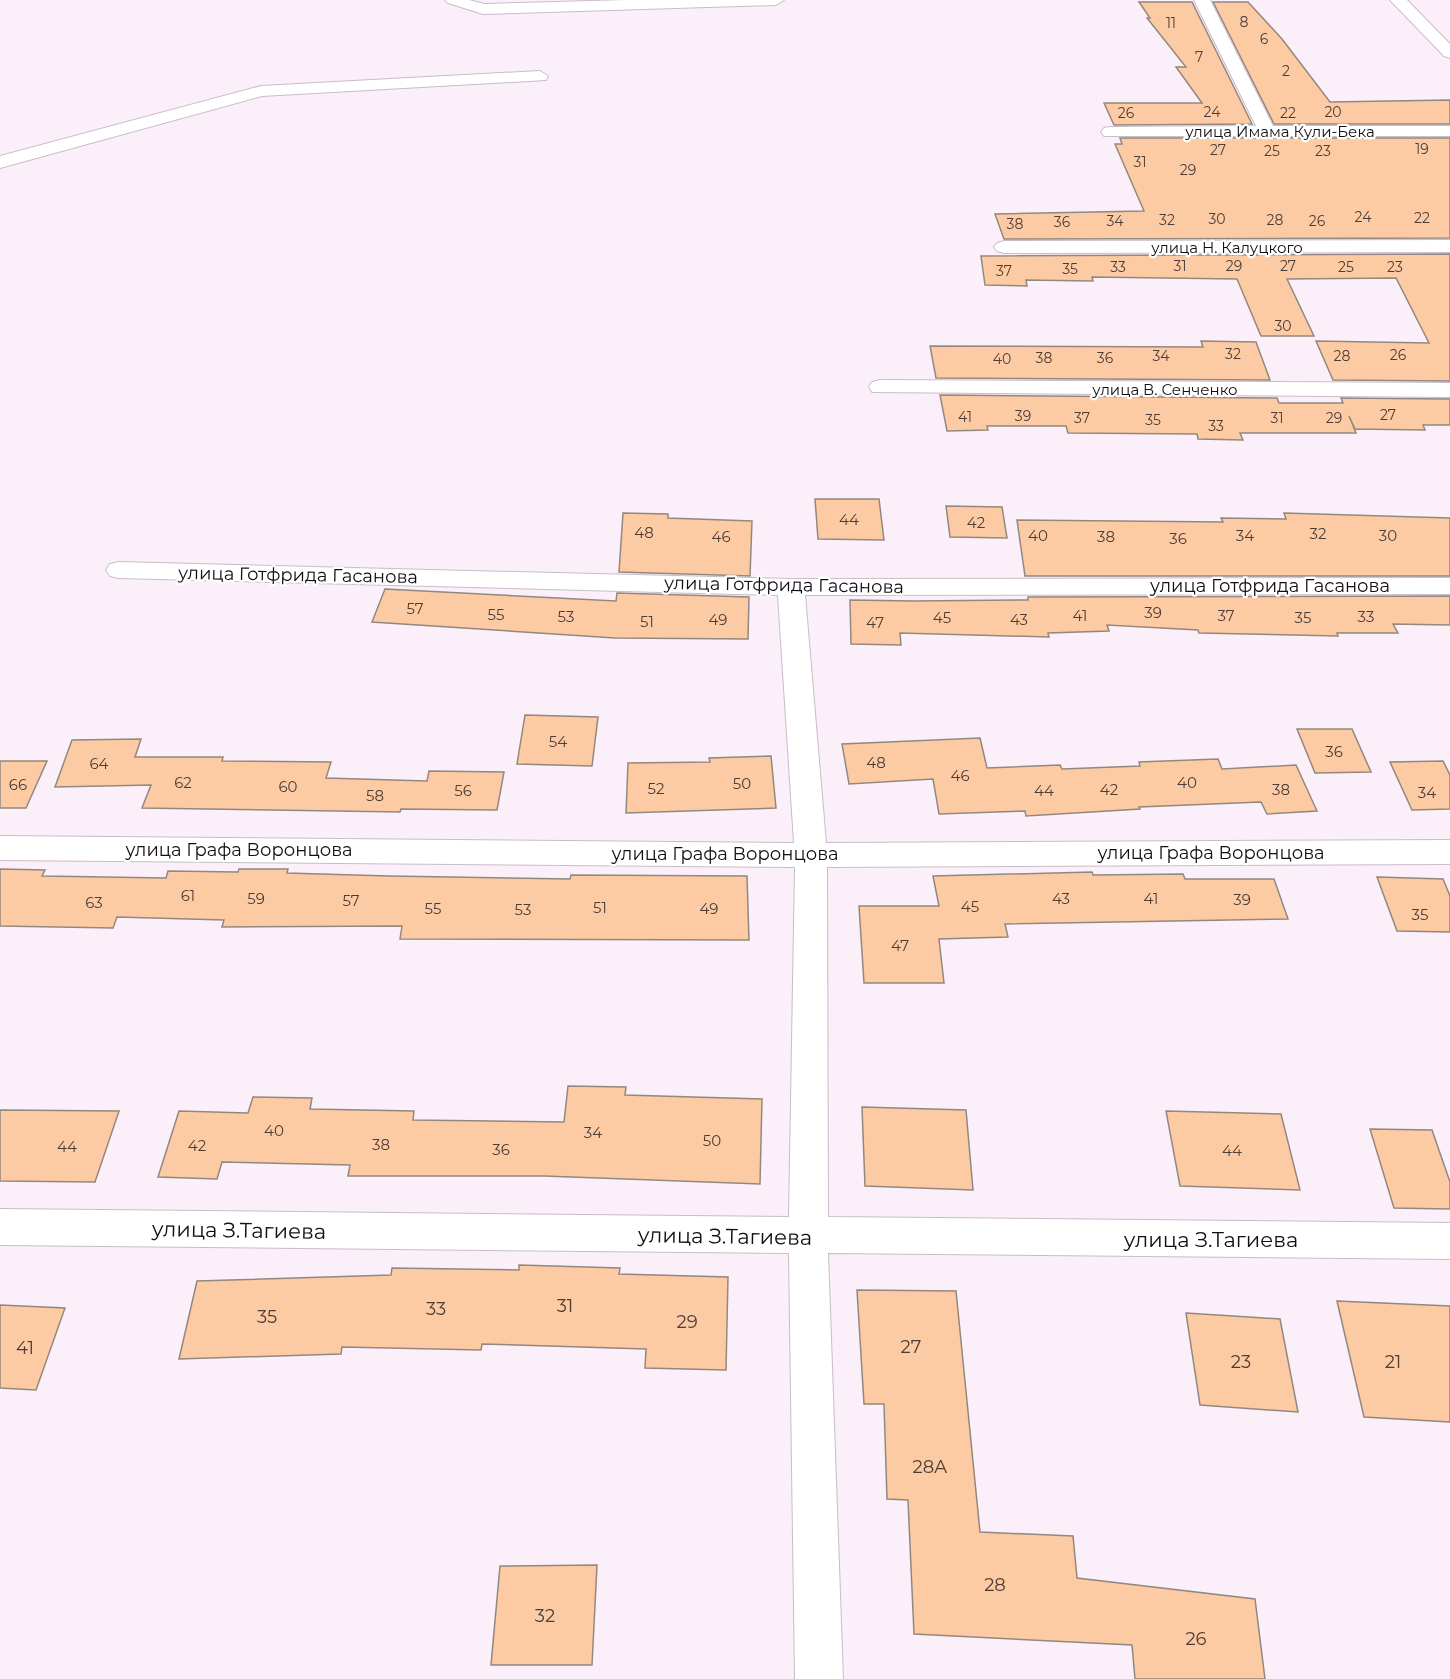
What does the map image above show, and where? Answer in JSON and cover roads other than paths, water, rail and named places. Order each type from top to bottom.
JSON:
[{"type":"street","points":[[453,0],[483,9],[776,0]]},
{"type":"street","points":[[1202,0],[1268,131]]},
{"type":"street","points":[[1398,0],[1450,53]]},
{"type":"street","points":[[0,162],[261,91],[540,76]]},
{"type":"street","name":"улица Имама Кули-Бека","points":[[1110,132],[1450,131]]},
{"type":"street","name":"улица Н. Калуцкого","points":[[1004,248],[1450,246]]},
{"type":"street","name":"улица В. Сенченко","points":[[880,387],[1450,390]]},
{"type":"street","name":"улица Готфрида Гасанова","points":[[119,570],[791,587],[1450,586]]},
{"type":"street","points":[[791,587],[811,855],[808,1237],[819,1679]]},
{"type":"street","name":"улица Графа Воронцова","points":[[0,848],[811,855],[1450,852]]},
{"type":"street","name":"улица З.Тагиева","points":[[0,1227],[808,1237],[1450,1241]]}]
